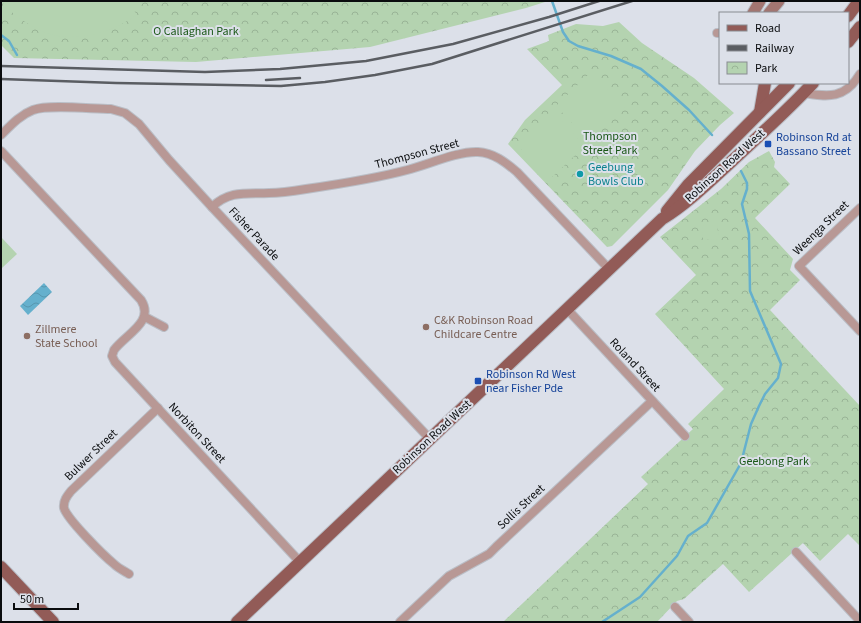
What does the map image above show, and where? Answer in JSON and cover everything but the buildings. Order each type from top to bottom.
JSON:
[{"type":"main road","points":[[754,12],[760,1]]},
{"type":"main road","points":[[770,12],[779,1]]},
{"type":"main road","points":[[849,15],[859,1]]},
{"type":"main road","points":[[849,41],[860,27]]},
{"type":"main road","points":[[760,112],[765,84]]},
{"type":"main road","name":"Robinson Road West","points":[[662,219],[671,204],[688,185],[788,84]]},
{"type":"main road","name":"Robinson Road West","points":[[237,622],[662,219],[676,210],[718,174],[812,84]]},
{"type":"main road","points":[[1,567],[53,622]]},
{"type":"street","points":[[803,94],[828,96],[839,94],[849,88],[860,74]]},
{"type":"street","name":"Fisher Parade","points":[[1,135],[22,116],[33,110],[45,107],[111,109],[125,113],[139,124],[169,160],[212,207],[430,439]]},
{"type":"street","points":[[1,151],[141,300],[146,310],[144,318],[164,327]]},
{"type":"street","name":"Thompson Street","points":[[212,207],[224,198],[235,194],[288,192],[365,180],[407,170],[464,153],[488,153],[500,158],[517,172],[609,270]]},
{"type":"street","name":"Weenga Street","points":[[860,208],[798,266],[860,331]]},
{"type":"street","name":"Roland Street","points":[[567,309],[685,436]]},
{"type":"street","name":"Norbiton Street","points":[[144,318],[139,325],[117,346],[113,353],[113,360],[300,562]]},
{"type":"street","name":"Sollis Street","points":[[400,622],[449,576],[457,570],[480,559],[496,547],[652,401]]},
{"type":"street","name":"Bulwer Street","points":[[129,574],[113,564],[72,521],[65,511],[64,503],[71,491],[158,408]]},
{"type":"street","points":[[796,552],[860,620]]},
{"type":"street","points":[[675,607],[689,622]]},
{"type":"green space","name":"O Callaghan Park","points":[[1,1],[548,1],[526,8],[370,47],[196,62],[14,58],[1,45]]},
{"type":"green space","points":[[1,1],[128,1],[137,15],[101,33],[79,37],[64,37],[42,31],[27,23],[13,13]]},
{"type":"green space","name":"Thompson Street Park","points":[[619,22],[642,43],[694,78],[734,113],[695,151],[668,190],[612,246],[607,247],[508,144],[525,120],[562,85],[527,49],[549,41],[548,35],[576,24],[603,26]]},
{"type":"green space","points":[[591,72],[625,108],[589,141],[556,106]]},
{"type":"green space","points":[[552,110],[585,146],[550,179],[516,144]]},
{"type":"green space","name":"Geebong Park","points":[[769,151],[775,162],[774,167],[790,184],[755,218],[793,259],[790,270],[800,280],[770,310],[860,406],[860,546],[848,534],[820,561],[803,543],[749,592],[723,564],[684,599],[677,601],[657,622],[503,622],[648,484],[641,477],[693,429],[688,424],[724,389],[655,314],[696,275],[660,237],[721,189],[749,162]]},
{"type":"green space","points":[[717,225],[719,239],[703,240],[702,226]]},
{"type":"green space","points":[[1,237],[17,254],[2,268],[1,267]]},
{"type":"water","points":[[44,283],[52,292],[28,315],[20,306]]},
{"type":"waterway","points":[[552,1],[563,32],[569,41],[578,46],[611,56],[641,69],[689,110],[712,135]]},
{"type":"waterway","points":[[1,35],[9,41],[17,55]]},
{"type":"waterway","points":[[602,622],[640,597],[677,556],[688,536],[707,523],[741,463],[751,424],[759,406],[765,394],[778,378],[781,364],[750,291],[749,234],[742,204],[747,189],[747,183],[741,171]]},
{"type":"railway","points":[[1,66],[205,72],[280,69],[366,61],[453,44],[549,17],[599,1]]},
{"type":"railway","points":[[1,79],[281,86],[325,82],[375,75],[432,64],[632,1]]},
{"type":"railway","points":[[266,80],[300,78]]},
{"type":"place","name":"Robinson Rd at Bassano Street","points":[[768,144]]},
{"type":"place","name":"Geebung Bowls Club","points":[[580,174]]},
{"type":"place","name":"C&K Robinson Road Childcare Centre","points":[[426,327]]},
{"type":"place","name":"Zillmere State School","points":[[27,336]]},
{"type":"place","name":"Robinson Rd West near Fisher Pde","points":[[478,381]]}]
